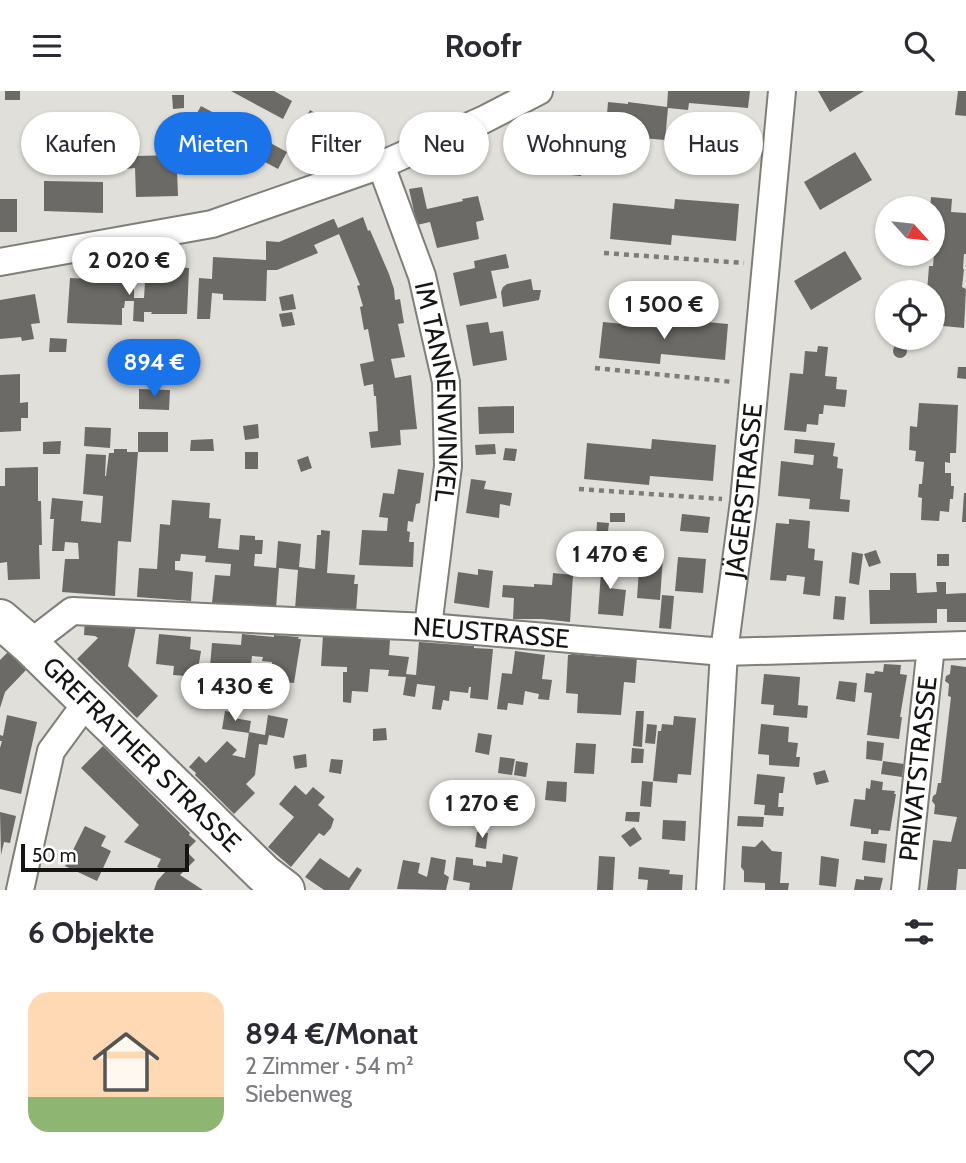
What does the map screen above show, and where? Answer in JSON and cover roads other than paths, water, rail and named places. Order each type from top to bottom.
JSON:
[{"type":"main road","name":"GREFRATHER STRASSE","points":[[0,619],[29,644],[264,874],[285,890]]},
{"type":"street","points":[[385,163],[483,120],[539,91]]},
{"type":"street","name":"JÄGERSTRASSE","points":[[710,890],[724,652],[744,501],[782,91]]},
{"type":"street","points":[[0,262],[212,224],[352,175]]},
{"type":"street","name":"IM TANNENWINKEL","points":[[385,175],[422,276],[446,382],[448,466],[428,627]]},
{"type":"street","name":"NEUSTRASSE","points":[[29,644],[72,611],[428,627],[724,652],[966,645]]},
{"type":"street","name":"PRIVATSTRASSE","points":[[905,890],[931,646]]},
{"type":"street","points":[[20,890],[51,751],[87,702]]}]
